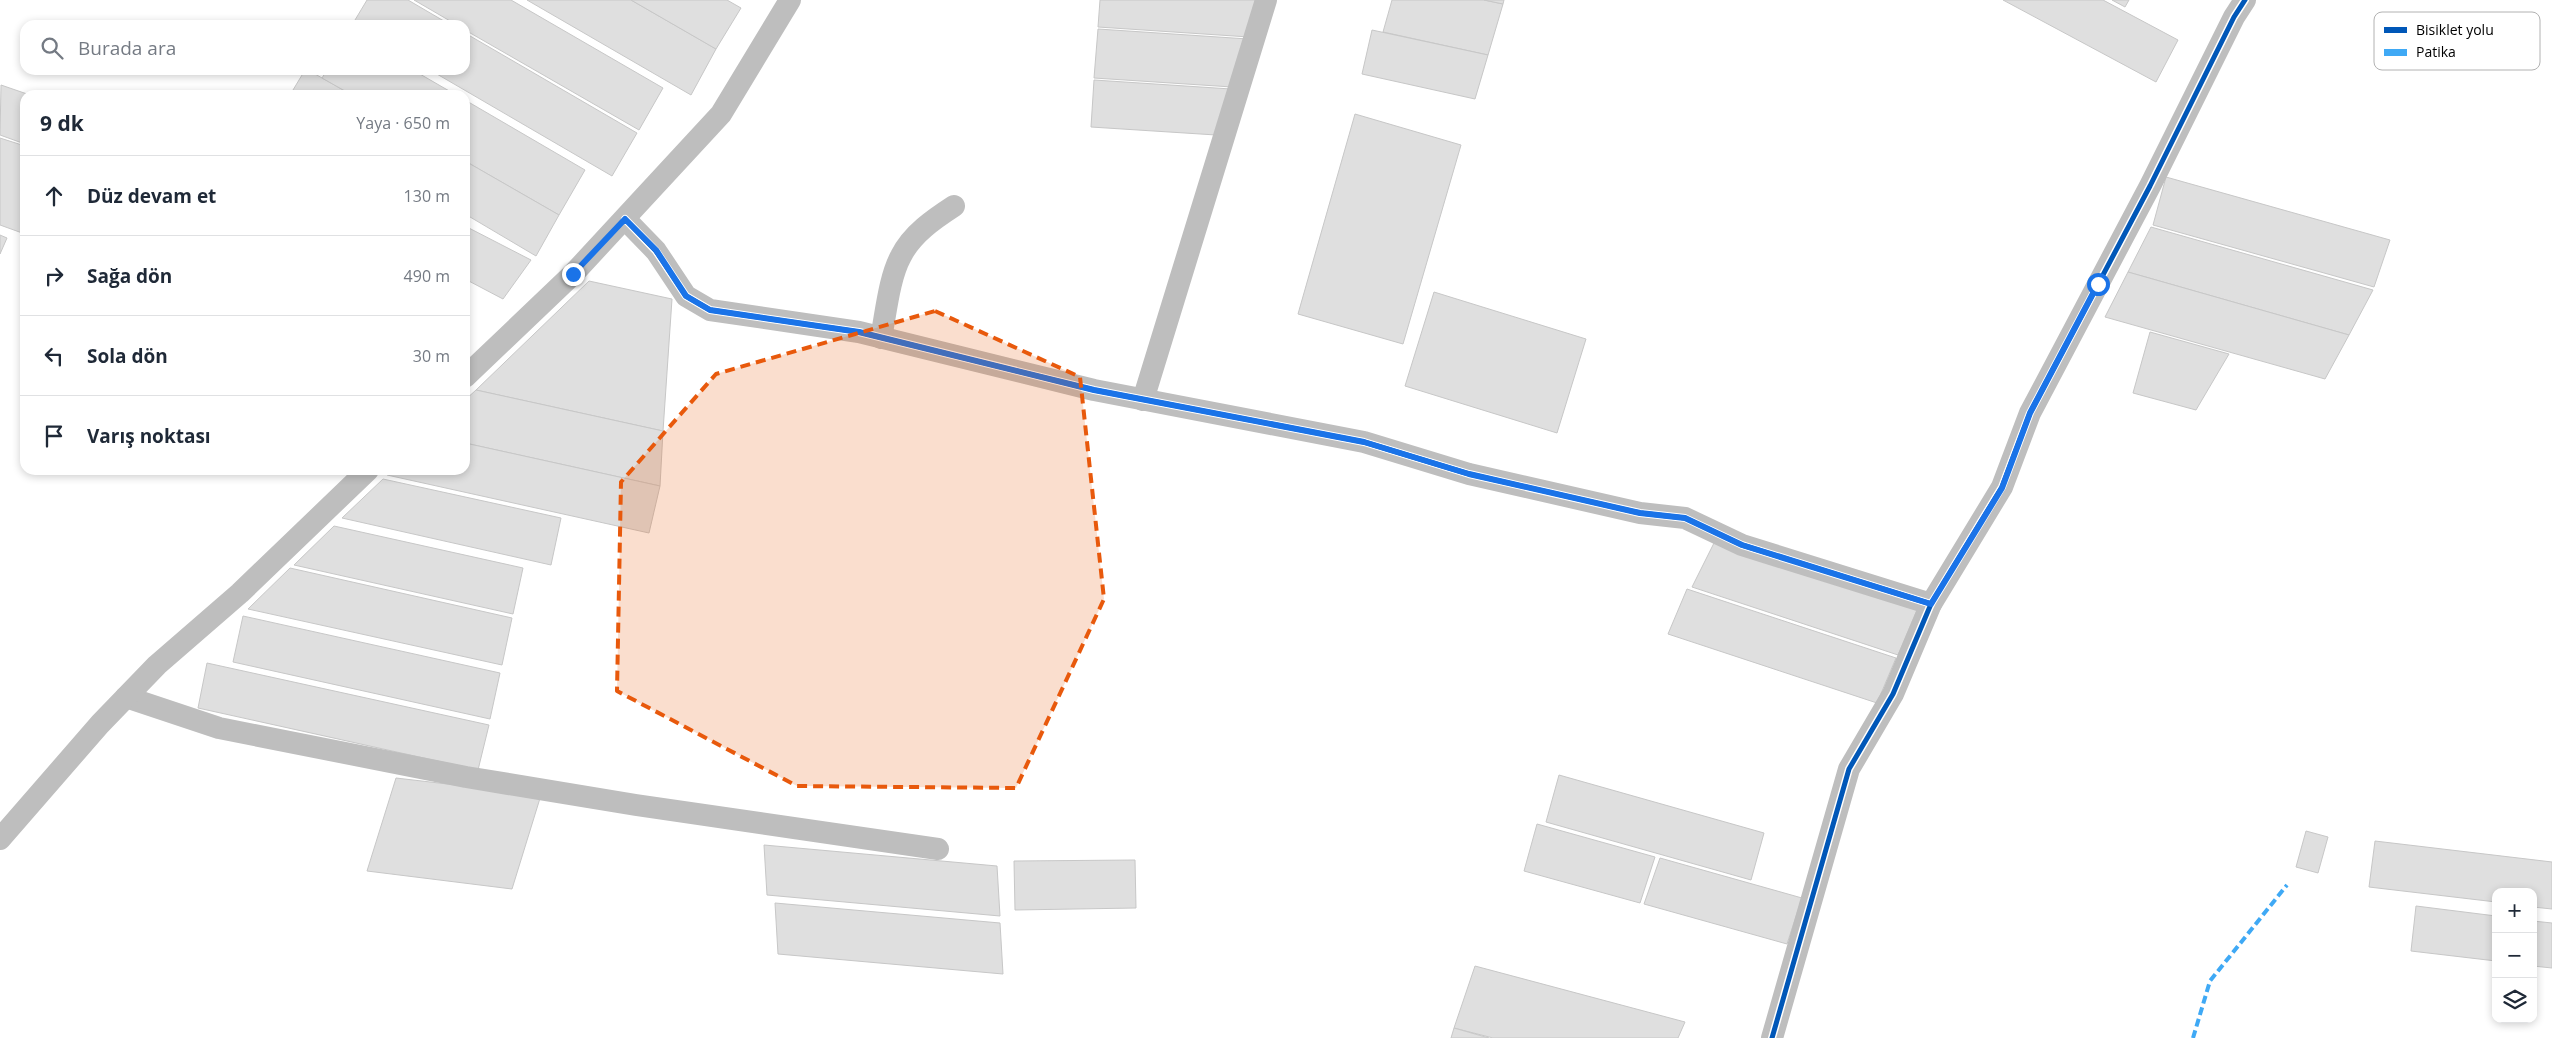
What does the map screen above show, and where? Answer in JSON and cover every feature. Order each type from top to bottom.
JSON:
[{"type":"street","points":[[470,372],[567,280],[721,114],[790,0]]},
{"type":"street","points":[[1143,400],[1266,0]]},
{"type":"street","points":[[1772,1038],[1849,769],[1893,694],[1931,604],[2002,488],[2030,413],[2150,186],[2234,17],[2245,0]]},
{"type":"street","points":[[881,338],[890,289],[901,255],[927,224],[954,206]]},
{"type":"street","points":[[625,219],[656,250],[686,296],[710,310],[859,332],[1094,390],[1364,442],[1469,474],[1640,513],[1685,518],[1742,545],[1931,604]]},
{"type":"street","points":[[0,839],[126,697],[157,665],[240,593],[363,475]]},
{"type":"street","points":[[126,697],[219,728],[466,777],[636,805],[938,849]]},
{"type":"highlighted area","points":[[935,311],[1080,377],[1104,599],[1016,788],[797,786],[617,691],[621,482],[716,374]]},
{"type":"building","points":[[367,0],[408,0],[442,20],[355,20]]},
{"type":"building","points":[[414,0],[511,0],[663,88],[639,130],[470,33],[470,20],[448,20]]},
{"type":"building","points":[[527,0],[631,0],[716,49],[691,95]]},
{"type":"building","points":[[631,0],[727,0],[741,8],[716,49]]},
{"type":"building","points":[[1100,0],[1261,0],[1249,37],[1098,27]]},
{"type":"building","points":[[1392,0],[1484,0],[1503,4],[1488,55],[1383,32]]},
{"type":"building","points":[[1484,0],[1504,0],[1503,4]]},
{"type":"building","points":[[2003,0],[2103,0],[2178,40],[2156,82]]},
{"type":"building","points":[[2112,0],[2129,0],[2125,7]]},
{"type":"building","points":[[1098,29],[1248,39],[1232,87],[1094,78]]},
{"type":"building","points":[[1372,30],[1488,55],[1475,99],[1362,74]]},
{"type":"building","points":[[470,36],[637,133],[612,176],[470,93],[470,90],[464,90],[439,75],[470,75]]},
{"type":"building","points":[[302,75],[317,75],[343,90],[293,90]]},
{"type":"building","points":[[324,75],[422,75],[448,90],[343,90],[322,78]]},
{"type":"building","points":[[1094,80],[1231,89],[1216,135],[1091,127]]},
{"type":"building","points":[[1,85],[20,92],[20,142],[0,135]]},
{"type":"building","points":[[470,103],[585,170],[559,215],[470,164]]},
{"type":"building","points":[[1355,114],[1461,145],[1403,344],[1298,314]]},
{"type":"building","points":[[0,138],[20,144],[20,232],[0,225]]},
{"type":"building","points":[[470,164],[559,215],[536,256],[470,217]]},
{"type":"building","points":[[2166,177],[2390,240],[2374,287],[2153,225]]},
{"type":"building","points":[[2151,227],[2373,290],[2349,335],[2128,272]]},
{"type":"building","points":[[470,229],[531,260],[503,299],[470,282]]},
{"type":"building","points":[[0,235],[7,238],[0,254]]},
{"type":"building","points":[[2128,272],[2349,335],[2325,379],[2105,317]]},
{"type":"building","points":[[589,281],[672,299],[663,431],[476,390]]},
{"type":"building","points":[[1434,292],[1586,339],[1557,433],[1405,386]]},
{"type":"building","points":[[2150,332],[2229,354],[2196,410],[2133,393]]},
{"type":"building","points":[[476,390],[663,431],[660,486],[470,444],[470,395]]},
{"type":"building","points":[[470,444],[660,486],[649,533],[387,475],[470,475]]},
{"type":"building","points":[[383,479],[561,518],[551,565],[342,518]]},
{"type":"building","points":[[334,526],[523,568],[513,614],[294,565]]},
{"type":"building","points":[[1714,543],[1917,610],[1898,655],[1692,587]]},
{"type":"building","points":[[290,568],[512,618],[502,665],[248,609]]},
{"type":"building","points":[[1687,589],[1896,658],[1877,703],[1668,634]]},
{"type":"building","points":[[243,616],[500,673],[490,719],[233,662]]},
{"type":"building","points":[[207,663],[489,725],[478,770],[198,708]]},
{"type":"building","points":[[1559,775],[1764,833],[1751,880],[1546,822]]},
{"type":"building","points":[[396,778],[541,795],[512,889],[367,871]]},
{"type":"building","points":[[1537,824],[1655,857],[1640,903],[1524,871]]},
{"type":"building","points":[[2306,831],[2328,837],[2318,873],[2296,867]]},
{"type":"building","points":[[2375,841],[2552,862],[2552,909],[2537,907],[2537,888],[2492,888],[2492,902],[2369,887]]},
{"type":"building","points":[[764,845],[997,866],[1000,916],[767,895]]},
{"type":"building","points":[[1660,858],[1802,898],[1787,944],[1644,904]]},
{"type":"building","points":[[1135,860],[1136,908],[1015,910],[1014,861]]},
{"type":"building","points":[[775,903],[1000,923],[1003,974],[778,954]]},
{"type":"building","points":[[2416,906],[2492,916],[2492,961],[2411,951]]},
{"type":"building","points":[[2537,921],[2552,923],[2552,968],[2537,966]]},
{"type":"building","points":[[1475,966],[1685,1022],[1678,1038],[1493,1038],[1454,1028]]},
{"type":"building","points":[[1454,1028],[1489,1038],[1451,1038]]},
{"type":"marked path","points":[[2193,1038],[2210,981],[2287,885]]},
{"type":"cycle path","points":[[1772,1038],[1849,769],[1893,694],[1931,604],[2002,487],[2030,413],[2150,186],[2234,17],[2245,0]]},
{"type":"cycle path","points":[[625,219],[656,251],[686,296],[710,310],[859,332],[1094,390],[1364,442],[1469,474],[1640,513],[1685,518],[1742,545],[1931,604]]},
{"type":"route","points":[[573,274],[625,219],[656,250],[686,296],[710,310],[859,332],[1094,390],[1364,442],[1469,474],[1640,513],[1685,518],[1742,545],[1931,604],[2002,488],[2030,413],[2098,284]]}]
